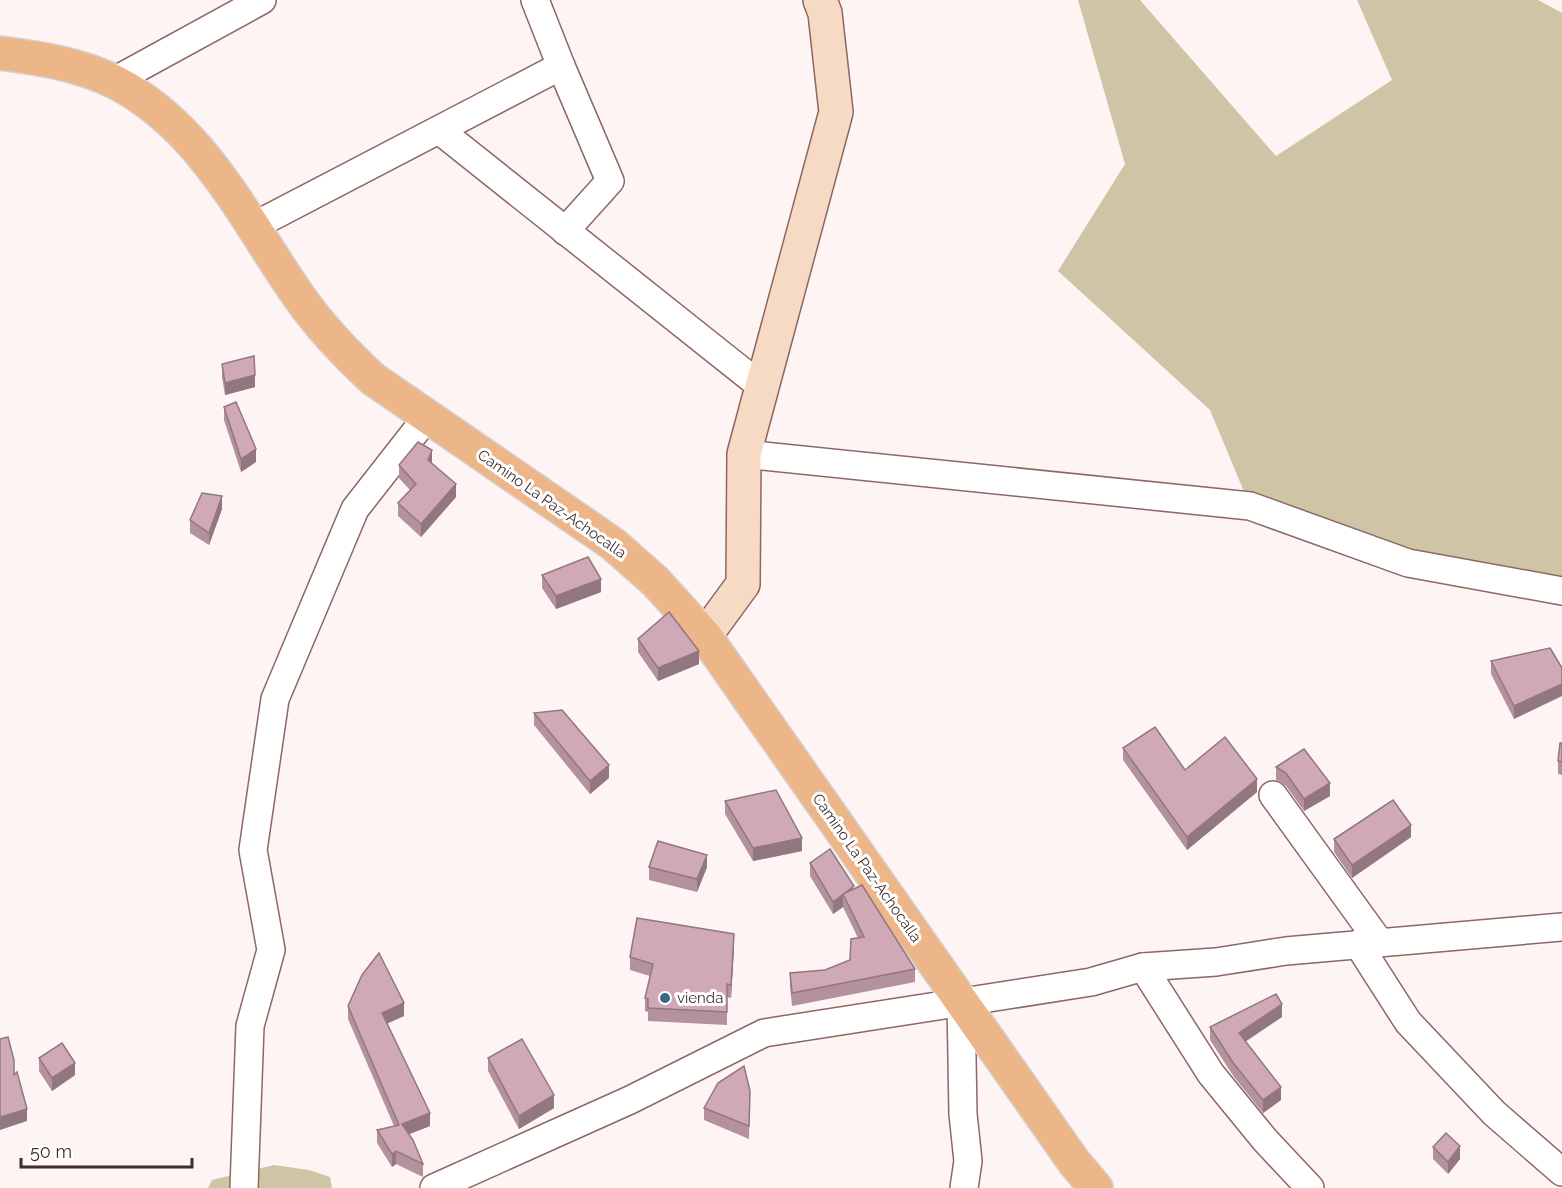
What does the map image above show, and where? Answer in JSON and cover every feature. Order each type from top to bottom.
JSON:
[{"type":"main road","points":[[705,636],[743,584],[744,454],[836,112],[825,13],[820,0]]},
{"type":"main road","name":"Camino La Paz-Achocalla","points":[[0,54],[53,60],[114,81],[155,107],[208,159],[300,298],[338,347],[373,379],[613,544],[655,581],[705,636],[1074,1162],[1096,1188]]},
{"type":"street","points":[[114,81],[137,66],[262,0]]},
{"type":"street","points":[[535,0],[610,181],[566,231]]},
{"type":"street","points":[[254,226],[561,66]]},
{"type":"street","points":[[439,130],[762,387]]},
{"type":"street","points":[[244,1188],[250,1026],[271,950],[253,850],[275,699],[355,509],[427,417]]},
{"type":"street","points":[[744,454],[1250,506],[1408,563],[1562,591]]},
{"type":"street","points":[[1273,795],[1369,944],[1408,1022],[1494,1113],[1562,1172]]},
{"type":"street","points":[[434,1188],[630,1100],[764,1033],[1091,982],[1143,968],[1369,944],[1562,927]]},
{"type":"street","points":[[1143,968],[1211,1074],[1265,1140],[1310,1188]]},
{"type":"street","points":[[961,1002],[963,1114],[968,1161],[964,1188]]},
{"type":"shaded area","points":[[1078,0],[1140,0],[1276,156],[1392,80],[1357,0],[1538,0],[1562,13],[1562,591],[1408,563],[1250,506],[1210,410],[1058,271],[1125,164]]},
{"type":"shaded area","points":[[274,1165],[309,1170],[330,1177],[332,1188],[208,1188],[212,1180]]},
{"type":"building","points":[[254,356],[255,375],[225,383],[222,364]]},
{"type":"building","points":[[236,402],[256,449],[241,459],[224,407]]},
{"type":"building","points":[[418,442],[432,450],[428,460],[456,484],[421,524],[398,503],[416,484],[399,465]]},
{"type":"building","points":[[202,493],[222,496],[209,533],[190,520]]},
{"type":"building","points":[[588,557],[601,579],[556,596],[542,575]]},
{"type":"building","points":[[669,612],[699,651],[658,668],[638,639]]},
{"type":"building","points":[[1550,648],[1562,668],[1562,684],[1514,706],[1491,661]]},
{"type":"building","points":[[562,710],[609,765],[590,781],[534,713]]},
{"type":"building","points":[[1155,727],[1185,770],[1225,737],[1257,779],[1187,837],[1123,748]]},
{"type":"building","points":[[1560,743],[1562,743],[1562,762],[1558,761]]},
{"type":"building","points":[[1304,749],[1330,783],[1304,799],[1286,773],[1276,767]]},
{"type":"building","points":[[776,790],[802,838],[753,848],[725,801]]},
{"type":"building","points":[[1393,800],[1411,825],[1352,865],[1334,839]]},
{"type":"building","points":[[658,841],[707,855],[697,879],[649,867]]},
{"type":"building","points":[[830,849],[854,886],[833,902],[810,863]]},
{"type":"building","points":[[862,885],[915,969],[792,993],[790,973],[825,970],[850,960],[851,939],[864,937],[843,894]]},
{"type":"building","points":[[637,918],[734,934],[731,985],[727,984],[727,1012],[648,1008],[648,999],[645,998],[653,964],[630,957]]},
{"type":"building","points":[[379,953],[404,1003],[382,1013],[430,1113],[402,1124],[413,1140],[423,1164],[396,1151],[392,1154],[377,1130],[399,1125],[348,1006],[362,975]]},
{"type":"building","points":[[1276,994],[1282,1004],[1239,1033],[1281,1087],[1263,1100],[1234,1064],[1210,1027]]},
{"type":"building","points":[[8,1037],[14,1060],[14,1075],[17,1072],[27,1109],[0,1117],[0,1039]]},
{"type":"building","points":[[522,1039],[554,1095],[519,1116],[488,1058]]},
{"type":"building","points":[[62,1043],[75,1063],[52,1078],[39,1058]]},
{"type":"building","points":[[744,1066],[750,1091],[749,1126],[704,1108],[718,1083]]},
{"type":"building","points":[[1446,1133],[1460,1146],[1448,1162],[1433,1147]]},
{"type":"place","name":"vienda","points":[[665,998]]}]
